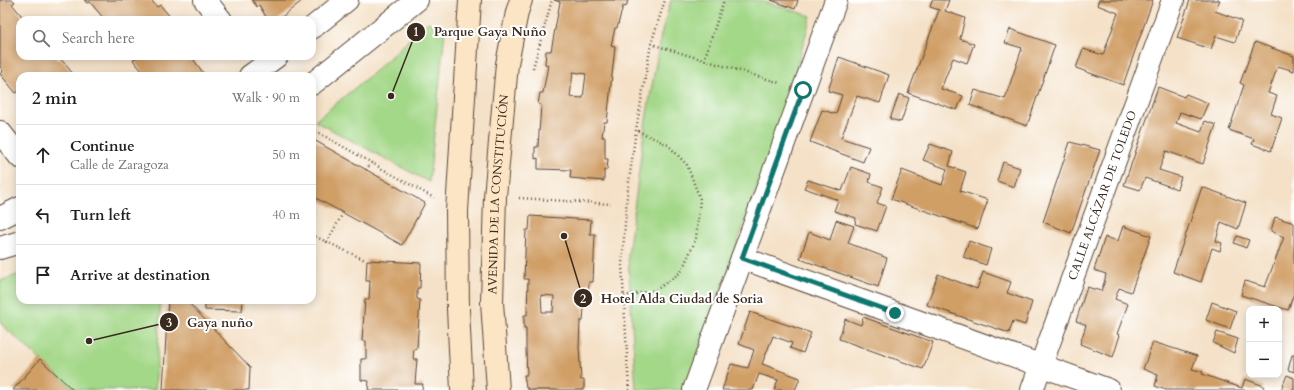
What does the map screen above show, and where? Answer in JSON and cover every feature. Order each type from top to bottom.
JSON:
[{"type":"street","points":[[205,0],[218,16]]},
{"type":"street","points":[[316,25],[347,0]]},
{"type":"street","points":[[316,81],[418,0]]},
{"type":"street","points":[[462,390],[458,309],[457,211],[470,0]]},
{"type":"street","name":"AVENIDA DE LA CONSTITUCIÓN","points":[[498,390],[492,302],[495,197],[508,64],[517,12],[521,0]]},
{"type":"street","points":[[694,390],[836,0]]},
{"type":"street","name":"CALLE ALCÁZAR DE TOLEDO","points":[[1032,390],[1173,0]]},
{"type":"street","points":[[0,132],[16,152]]},
{"type":"street","points":[[0,218],[16,210]]},
{"type":"street","points":[[0,248],[16,243]]},
{"type":"street","points":[[742,258],[1109,390]]},
{"type":"path","points":[[531,76],[552,0]]},
{"type":"path","points":[[629,390],[622,265],[625,210],[636,130],[651,44],[664,0]]},
{"type":"path","points":[[704,60],[724,0]]},
{"type":"path","points":[[651,44],[803,90]]},
{"type":"path","points":[[624,296],[656,290],[681,272],[696,239],[700,199],[687,165],[668,145],[636,130]]},
{"type":"path","points":[[316,132],[457,211]]},
{"type":"path","points":[[366,170],[371,163]]},
{"type":"path","points":[[495,197],[611,204]]},
{"type":"path","points":[[327,242],[342,213]]},
{"type":"path","points":[[316,237],[365,260]]},
{"type":"green space","points":[[671,0],[758,0],[811,16],[788,98],[686,390],[636,390],[628,255],[645,125],[661,35]]},
{"type":"green space","points":[[428,22],[445,31],[429,182],[316,122],[374,72]]},
{"type":"green space","points":[[16,275],[16,304],[161,304],[155,390],[74,390],[0,323],[0,281]]},
{"type":"building","points":[[0,0],[13,0],[15,2],[12,4],[22,16],[16,16],[16,60],[62,60],[72,72],[16,72],[16,93],[0,74],[3,71],[0,67]]},
{"type":"building","points":[[84,0],[151,0],[157,7],[160,5],[170,16],[102,16],[90,2],[87,3]]},
{"type":"building","points":[[252,0],[303,0],[283,16],[266,16],[259,5],[257,7]]},
{"type":"building","points":[[554,0],[628,0],[626,7],[623,6],[617,28],[615,28],[611,46],[615,47],[607,122],[604,122],[602,137],[605,137],[605,159],[608,159],[607,170],[604,170],[604,181],[570,178],[571,170],[538,169],[538,158],[535,159],[535,147],[538,147],[541,105],[538,104],[540,93],[543,93],[548,65],[545,64],[546,51],[551,51],[560,2]],"holes":[[[573,72],[586,74],[583,98],[570,97]]]},
{"type":"building","points":[[771,0],[798,0],[795,9]]},
{"type":"building","points":[[932,0],[949,0],[945,11],[965,18],[960,39],[974,44],[967,63],[953,58],[941,89],[963,96],[957,110],[908,93],[939,10],[930,7]]},
{"type":"building","points":[[1099,0],[1153,0],[1123,85],[1076,68],[1083,49],[1103,55],[1118,13],[1097,5]]},
{"type":"building","points":[[1190,0],[1220,0],[1215,11],[1242,21],[1235,42],[1216,36],[1211,49],[1177,38]]},
{"type":"building","points":[[1010,29],[1055,45],[1027,126],[970,105],[975,90],[1005,99],[1022,48],[1005,43]]},
{"type":"building","points":[[1255,42],[1294,56],[1294,71],[1278,66],[1268,93],[1277,96],[1271,114],[1282,118],[1271,151],[1252,144],[1254,139],[1229,130],[1244,85],[1240,83]]},
{"type":"building","points":[[839,57],[889,75],[880,103],[857,96],[841,138],[869,147],[863,162],[810,142],[822,110],[836,114],[842,95],[828,91]]},
{"type":"building","points":[[133,60],[194,60],[203,72],[143,72]]},
{"type":"building","points":[[1158,87],[1184,97],[1186,94],[1208,103],[1201,119],[1180,112],[1176,123],[1201,132],[1205,121],[1216,125],[1203,164],[1166,151],[1159,170],[1181,177],[1177,189],[1145,178],[1140,190],[1124,185]]},
{"type":"building","points":[[899,94],[909,98],[901,122],[890,119]]},
{"type":"building","points":[[316,141],[425,203],[402,245],[316,198]]},
{"type":"building","points":[[1070,142],[1100,150],[1071,233],[1043,222]]},
{"type":"building","points":[[930,144],[953,152],[949,166],[966,172],[960,191],[988,200],[978,229],[891,199],[902,170],[942,185],[947,169],[923,160]]},
{"type":"building","points":[[1003,162],[1020,168],[1014,187],[997,181]]},
{"type":"building","points":[[851,167],[871,174],[869,182],[883,187],[877,203],[886,206],[877,231],[855,224],[856,218],[834,211],[838,200],[804,188],[808,180],[842,191]]},
{"type":"building","points":[[1202,187],[1246,203],[1238,229],[1221,222],[1216,241],[1222,243],[1220,251],[1212,248],[1201,282],[1173,272]]},
{"type":"building","points":[[530,216],[591,220],[590,234],[595,234],[593,282],[589,282],[588,297],[581,296],[581,308],[584,308],[583,321],[580,321],[579,346],[581,380],[584,380],[584,390],[528,390],[528,388],[526,388],[524,375],[527,375],[526,328],[524,328],[524,315],[527,315],[528,279],[524,279],[526,230],[529,230]],"holes":[[[541,295],[554,296],[553,312],[542,312]]]},
{"type":"building","points":[[1275,217],[1294,223],[1294,293],[1288,310],[1282,308],[1282,306],[1275,306],[1241,295],[1245,281],[1265,287],[1284,237],[1271,231]]},
{"type":"building","points":[[836,220],[854,226],[848,243],[887,258],[878,287],[800,259],[809,232],[830,240]]},
{"type":"building","points":[[1123,226],[1151,236],[1131,292],[1119,288],[1115,299],[1128,304],[1117,334],[1120,335],[1113,357],[1080,344],[1086,325],[1076,321],[1087,287],[1101,291],[1104,283],[1106,274],[1094,270],[1105,237],[1118,241]]},
{"type":"building","points":[[1237,236],[1249,240],[1246,248],[1234,243]]},
{"type":"building","points":[[969,241],[991,249],[986,265],[963,257]]},
{"type":"building","points":[[367,260],[421,263],[420,288],[417,288],[417,299],[420,300],[417,348],[414,349],[413,359],[417,359],[415,384],[423,384],[422,390],[368,390],[369,381],[361,380],[361,359],[366,359],[366,341],[362,341],[365,299],[369,299],[370,281],[366,281]]},
{"type":"building","points":[[983,272],[1011,282],[1007,293],[1032,302],[1025,325],[1013,321],[1009,333],[927,305],[938,274],[977,289]]},
{"type":"building","points":[[1212,302],[1236,311],[1230,329],[1206,320]]},
{"type":"building","points":[[168,304],[190,304],[250,367],[249,390],[163,390]]},
{"type":"building","points":[[205,304],[243,304],[242,311],[205,310]]},
{"type":"building","points":[[750,312],[811,333],[803,353],[790,348],[792,343],[773,336],[762,364],[800,378],[795,390],[774,390],[778,380],[759,374],[753,390],[722,390],[731,364],[748,368],[754,350],[739,344]]},
{"type":"building","points":[[863,317],[933,342],[923,369],[839,339],[845,319],[861,325]]},
{"type":"building","points":[[1217,332],[1238,339],[1234,353],[1213,343]]},
{"type":"building","points":[[1153,342],[1197,356],[1192,369],[1203,372],[1202,374],[1242,388],[1245,379],[1264,386],[1262,390],[1166,390],[1155,386],[1158,375],[1143,369]]},
{"type":"building","points":[[1292,355],[1294,355],[1294,372],[1288,370]]},
{"type":"building","points":[[40,359],[73,390],[13,390]]},
{"type":"building","points":[[1287,375],[1294,378],[1294,390],[1281,390]]},
{"type":"place","name":"Parque Gaya Nuño","points":[[391,96]]},
{"type":"place","name":"Hotel Alda Ciudad de Soria","points":[[564,236]]},
{"type":"place","name":"Gaya nuño","points":[[89,341]]},
{"type":"route","points":[[803,90],[742,258],[895,313]]}]
